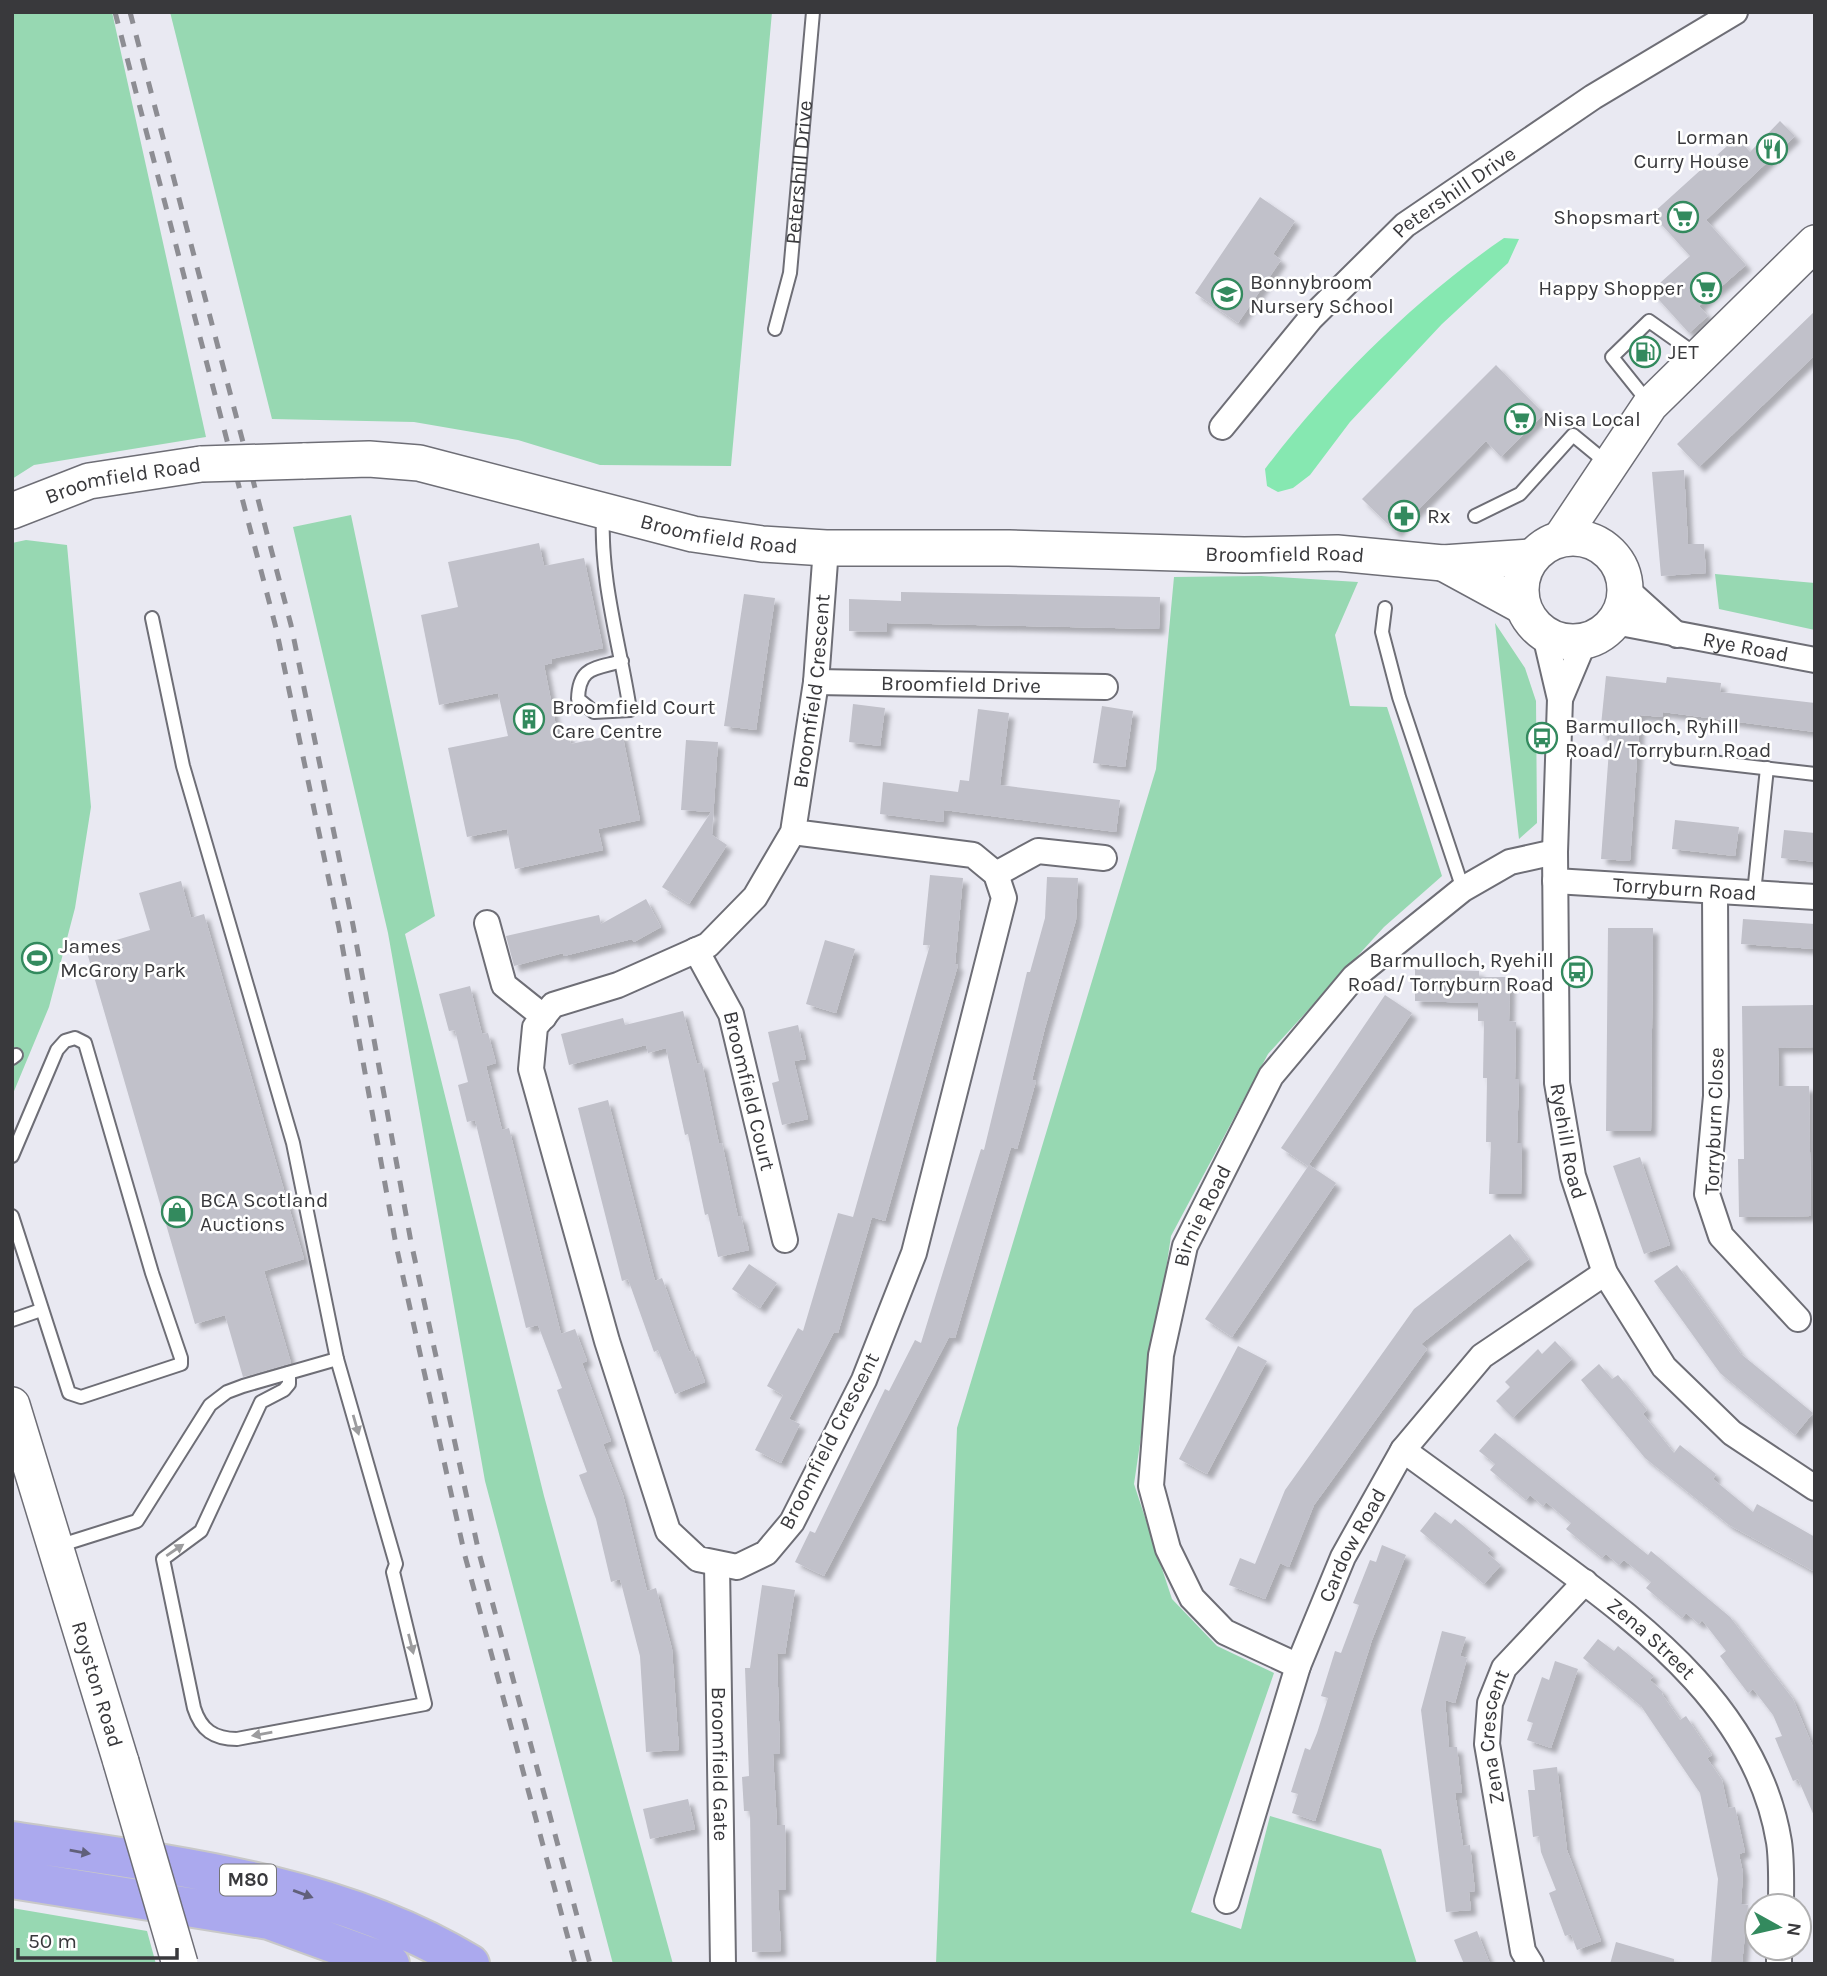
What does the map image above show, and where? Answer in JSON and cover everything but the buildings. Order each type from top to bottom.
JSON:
[{"type":"highway","name":"M80","points":[[12,1841],[280,1886],[432,1941],[470,1964]]},
{"type":"highway","name":"M80","points":[[12,1879],[269,1920],[390,1964]]},
{"type":"street","name":"Petershill Drive","points":[[1222,427],[1311,317],[1405,225],[1593,97],[1735,12]]},
{"type":"street","points":[[1561,538],[1650,405],[1815,243]]},
{"type":"street","name":"Broomfield Road","points":[[12,512],[89,481],[201,464],[369,459],[419,463],[693,534],[826,548],[1009,548],[1244,555],[1337,553],[1443,563],[1531,557]]},
{"type":"street","points":[[1607,471],[1608,550]]},
{"type":"street","points":[[1581,537],[1608,550],[1621,568],[1626,589],[1622,608],[1615,622],[1605,632],[1584,642],[1566,643],[1545,635],[1533,625],[1522,606],[1520,581],[1531,557],[1542,546],[1561,538],[1581,537]]},
{"type":"street","name":"Broomfield Crescent","points":[[544,1017],[553,1005],[618,985],[708,945],[755,897],[793,832],[816,682],[826,548]]},
{"type":"street","name":"Broomfield Road","points":[[1443,563],[1522,606]]},
{"type":"street","name":"Rye Road","points":[[1626,589],[1677,635]]},
{"type":"street","name":"Rye Road","points":[[1615,622],[1815,660]]},
{"type":"street","name":"Ryehill Road","points":[[1545,635],[1560,699],[1555,852],[1557,1083],[1573,1176],[1605,1273],[1664,1367],[1732,1433],[1815,1488]]},
{"type":"street","name":"Ryehill Road","points":[[1560,699],[1584,642]]},
{"type":"street","name":"Broomfield Drive","points":[[816,682],[1105,687]]},
{"type":"street","points":[[793,832],[973,855],[996,874],[1038,851],[1104,858]]},
{"type":"street","name":"Birnie Road","points":[[1298,1666],[1225,1632],[1192,1598],[1168,1549],[1151,1486],[1161,1355],[1185,1246],[1271,1076],[1354,976],[1463,888],[1510,862],[1555,852]]},
{"type":"street","name":"Broomfield Crescent","points":[[717,1564],[737,1567],[766,1553],[792,1522],[864,1380],[914,1253],[1004,898],[996,874]]},
{"type":"street","name":"Torryburn Road","points":[[1555,881],[1815,897]]},
{"type":"street","name":"Torryburn Close","points":[[1715,891],[1716,1096],[1707,1194],[1721,1236],[1798,1319]]},
{"type":"street","points":[[487,923],[504,985],[544,1017],[536,1027],[531,1069],[627,1405],[668,1531],[698,1559],[717,1564]]},
{"type":"street","name":"Broomfield Court","points":[[696,950],[731,1014],[785,1240]]},
{"type":"street","name":"Cardow Road","points":[[1227,1901],[1298,1666],[1343,1557],[1403,1450],[1482,1356],[1605,1273]]},
{"type":"street","name":"Royston Road","points":[[12,1405],[180,1964]]},
{"type":"street","name":"Zena Street","points":[[1403,1450],[1584,1582],[1656,1638],[1696,1677],[1754,1767],[1770,1806],[1779,1843],[1781,1892]]},
{"type":"street","name":"Broomfield Gate","points":[[717,1564],[723,1964]]},
{"type":"street","name":"Zena Crescent","points":[[1531,1964],[1522,1951],[1487,1744],[1490,1703],[1504,1668],[1584,1582]]},
{"type":"lane","name":"Petershill Drive","points":[[775,328],[790,273],[813,12]]},
{"type":"lane","points":[[1650,405],[1612,357],[1649,321],[1699,357]]},
{"type":"lane","points":[[1475,516],[1520,494],[1573,435],[1607,471]]},
{"type":"lane","points":[[603,511],[603,569],[622,661],[630,710],[594,712],[578,699],[579,682],[587,671],[622,661]]},
{"type":"lane","points":[[1385,608],[1382,632],[1399,696],[1463,888]]},
{"type":"lane","points":[[152,618],[183,766],[293,1143],[337,1359],[396,1564],[393,1572],[425,1704],[237,1739],[218,1738],[203,1728],[194,1709],[163,1559],[201,1531],[261,1402],[284,1390],[289,1384],[289,1373]]},
{"type":"lane","points":[[1676,758],[1815,774]]},
{"type":"lane","points":[[1754,893],[1768,768]]},
{"type":"lane","points":[[12,1156],[57,1050],[65,1041],[75,1038],[85,1044],[181,1364],[81,1397],[69,1394],[12,1216]]},
{"type":"lane","points":[[12,1320],[41,1310]]},
{"type":"lane","points":[[55,1547],[137,1521],[210,1405],[227,1392],[337,1359]]},
{"type":"shaded area","points":[[12,12],[112,12],[206,437],[34,465],[12,479]]},
{"type":"shaded area","points":[[170,12],[772,12],[731,466],[600,465],[518,440],[414,422],[272,419]]},
{"type":"shaded area","points":[[1504,238],[1519,239],[1508,263],[1442,324],[1350,422],[1310,475],[1293,488],[1278,492],[1267,486],[1265,469],[1346,374],[1406,315]]},
{"type":"shaded area","points":[[351,515],[435,916],[405,934],[544,1496],[673,1964],[613,1964],[485,1481],[388,933],[293,527]]},
{"type":"shaded area","points":[[26,540],[67,545],[91,807],[75,908],[49,1007],[12,1096],[12,543]]},
{"type":"shaded area","points":[[1715,574],[1815,583],[1815,630],[1719,609]]},
{"type":"shaded area","points":[[1261,576],[1358,582],[1335,635],[1350,706],[1387,707],[1442,876],[1384,927],[1268,1054],[1171,1236],[1134,1484],[1172,1599],[1217,1646],[1274,1673],[1191,1912],[1241,1929],[1270,1816],[1381,1849],[1417,1964],[936,1964],[957,1428],[1156,769],[1174,577]]},
{"type":"shaded area","points":[[1495,623],[1525,668],[1536,701],[1537,823],[1519,839]]},
{"type":"shaded area","points":[[12,1908],[147,1931],[156,1964],[12,1964]]},
{"type":"railway","points":[[115,12],[276,628],[339,928],[396,1245],[465,1556],[575,1964]]},
{"type":"railway","points":[[130,12],[291,625],[353,925],[411,1242],[479,1553],[590,1964]]},
{"type":"place","name":"Lorman Curry House","points":[[1772,149]]},
{"type":"place","name":"Shopsmart","points":[[1683,217]]},
{"type":"place","name":"Happy Shopper","points":[[1706,288]]},
{"type":"place","name":"Bonnybroom Nursery School","points":[[1227,294]]},
{"type":"place","name":"JET","points":[[1645,352]]},
{"type":"place","name":"Nisa Local","points":[[1520,419]]},
{"type":"place","name":"Rx","points":[[1404,516]]},
{"type":"place","name":"Broomfield Court Care Centre","points":[[529,719]]},
{"type":"place","name":"Barmulloch, Ryhill Road/ Torryburn Road","points":[[1542,738]]},
{"type":"place","name":"James McGrory Park","points":[[37,958]]},
{"type":"place","name":"Barmulloch, Ryehill Road/ Torryburn Road","points":[[1577,972]]},
{"type":"place","name":"BCA Scotland Auctions","points":[[177,1212]]}]
